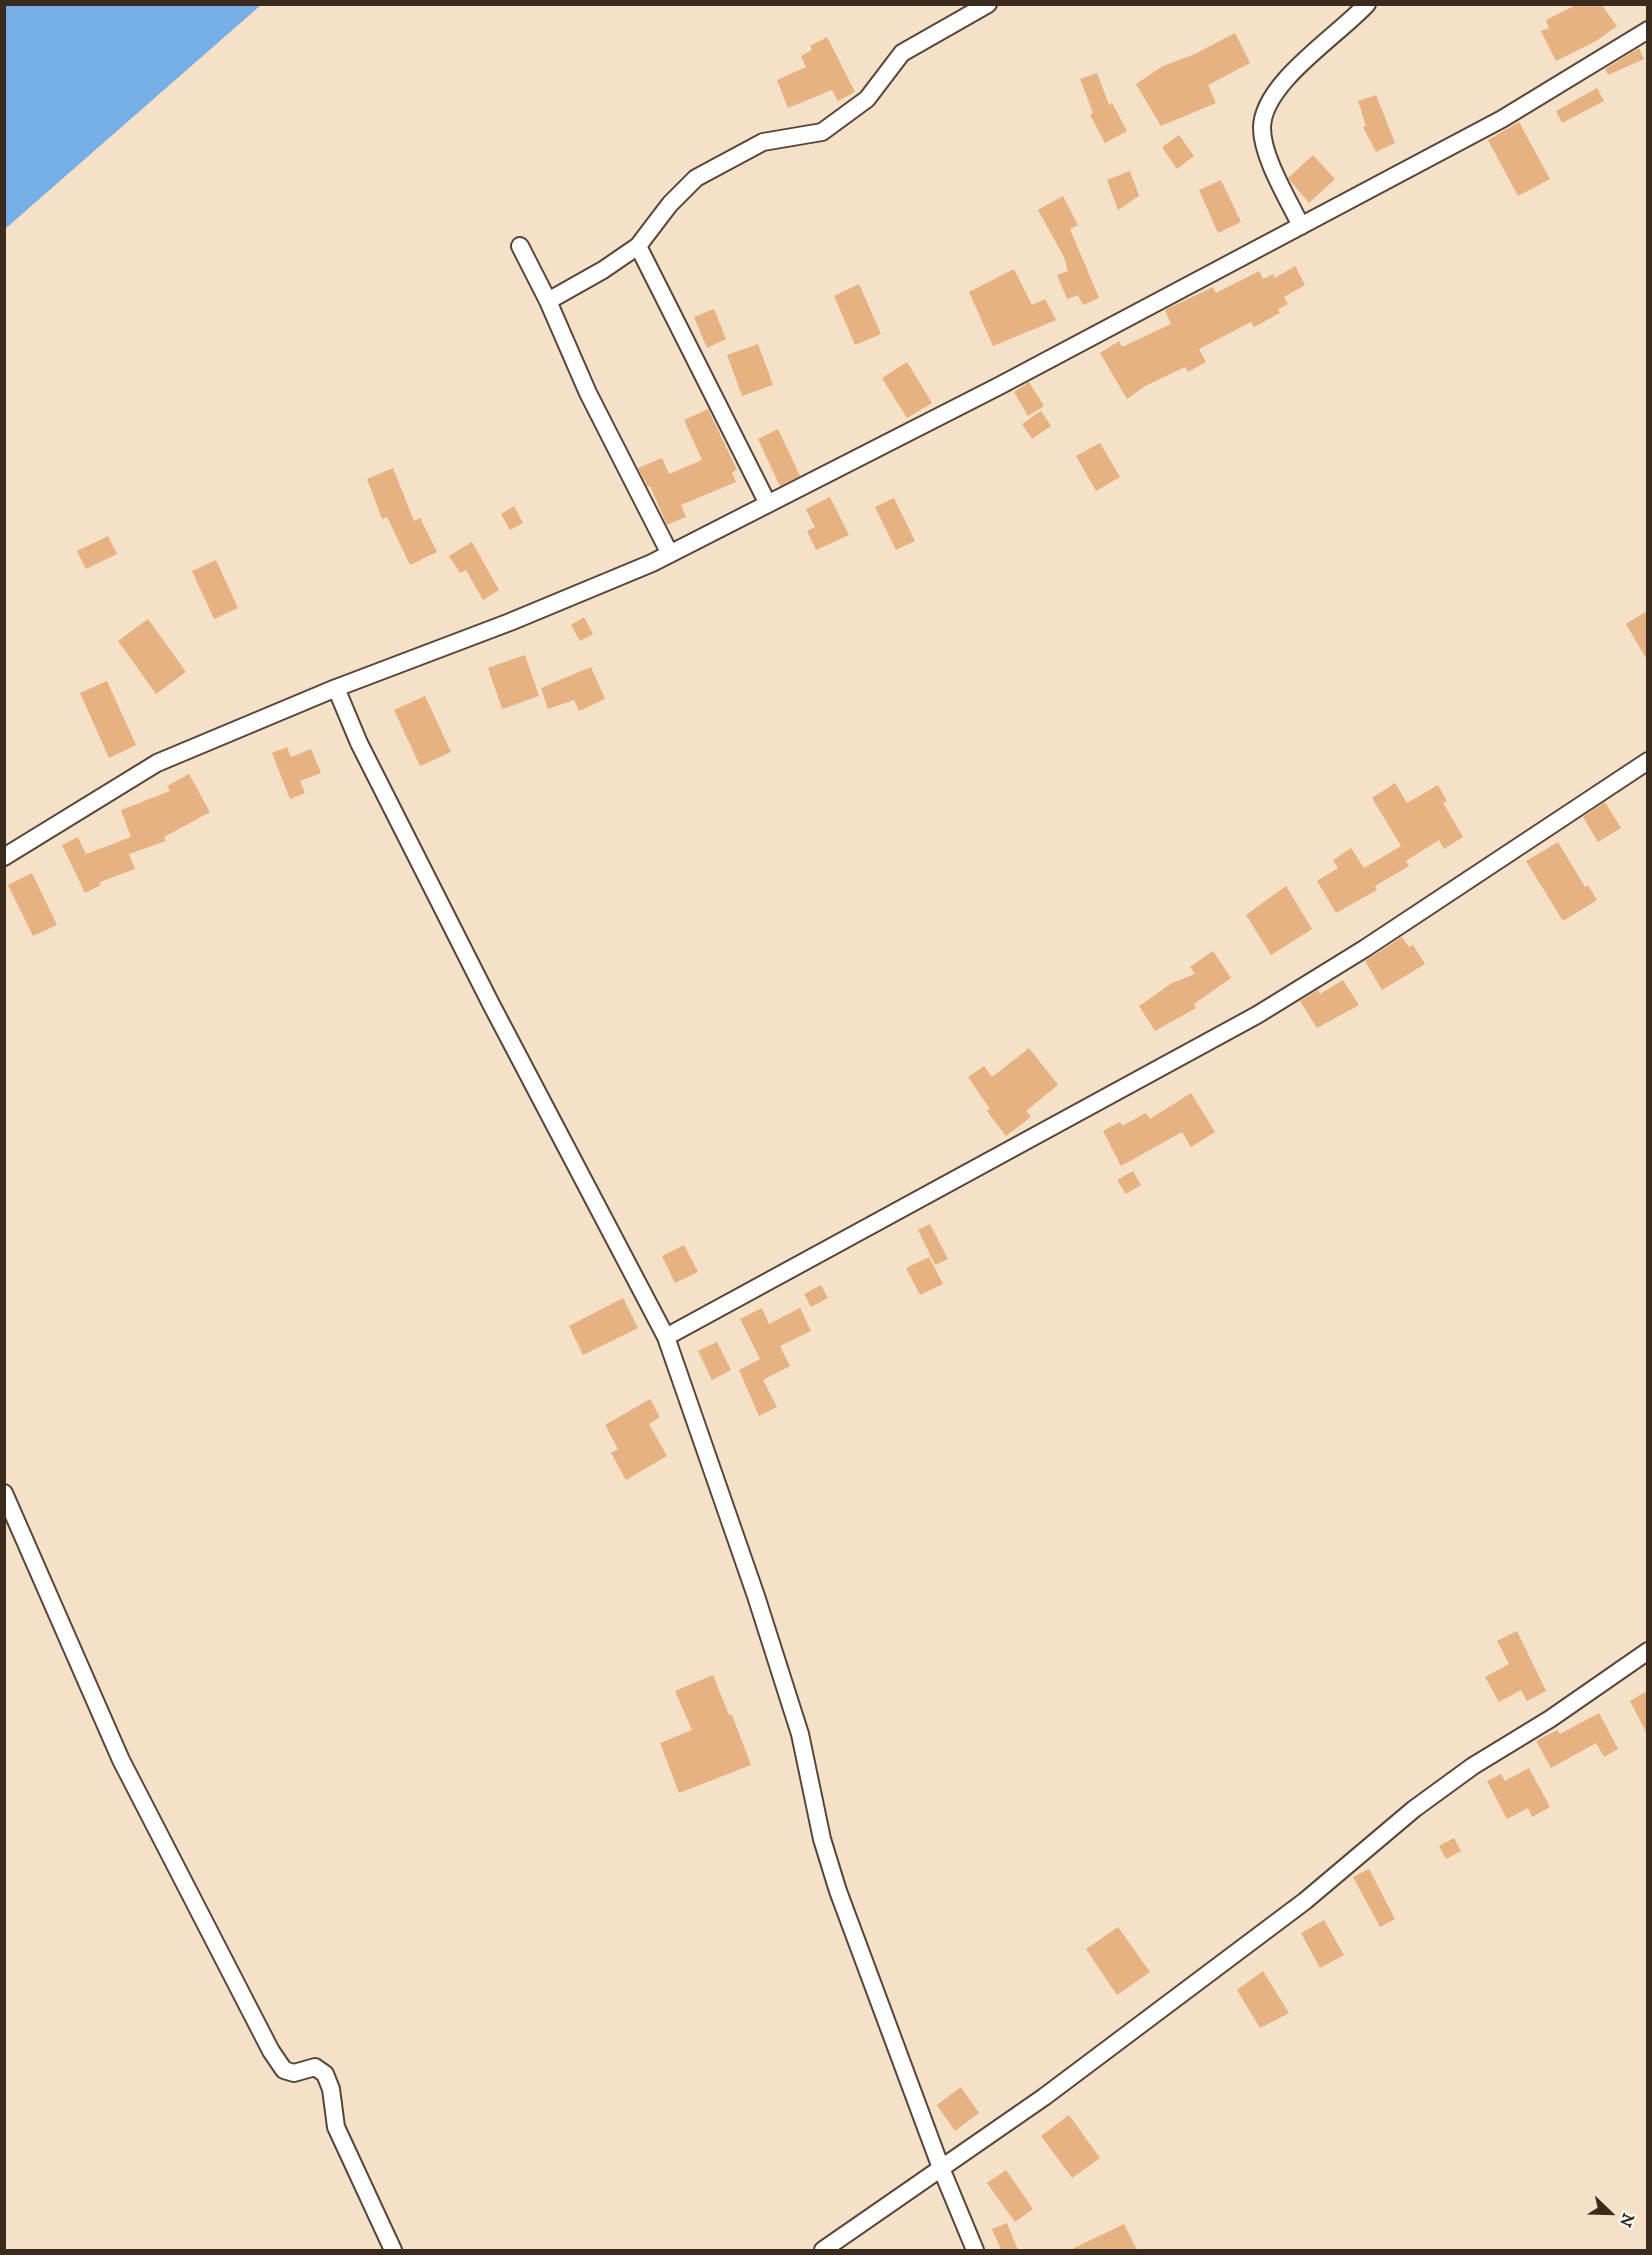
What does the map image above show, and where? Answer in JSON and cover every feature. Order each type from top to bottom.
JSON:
[{"type":"street","points":[[548,301],[638,246],[670,204],[696,178],[763,142],[822,132],[867,99],[902,53],[988,4]]},
{"type":"street","points":[[1301,226],[1266,149],[1262,130],[1264,116],[1272,98],[1290,75],[1367,4]]},
{"type":"street","points":[[4,857],[157,763],[336,688],[510,621],[670,554],[1039,366],[1502,119],[1647,30]]},
{"type":"street","points":[[520,246],[548,301],[588,393],[670,554]]},
{"type":"street","points":[[638,246],[768,504]]},
{"type":"street","points":[[336,688],[359,743],[491,1004],[666,1337],[756,1596],[801,1734],[822,1839],[834,1880],[941,2168],[975,2250]]},
{"type":"street","points":[[666,1337],[1257,1015],[1364,950],[1647,761]]},
{"type":"street","points":[[4,1493],[121,1760],[271,2051],[288,2072],[315,2067],[325,2074],[334,2097],[336,2127],[393,2250]]},
{"type":"street","points":[[823,2250],[899,2200],[1044,2097],[1257,1938],[1354,1862],[1414,1809],[1473,1766],[1550,1719],[1647,1651]]},
{"type":"water","points":[[5,4],[261,4],[261,5],[5,229]]},
{"type":"building","points":[[1578,4],[1601,4],[1617,26],[1596,41],[1556,61],[1541,31],[1549,28],[1546,20]]},
{"type":"building","points":[[1235,33],[1250,63],[1208,85],[1216,103],[1161,126],[1136,84],[1163,66],[1195,54]]},
{"type":"building","points":[[827,37],[855,92],[838,101],[832,90],[788,108],[777,80],[806,67],[801,56],[812,50],[810,46]]},
{"type":"building","points":[[1639,48],[1644,59],[1608,75],[1605,69]]},
{"type":"building","points":[[1097,73],[1109,105],[1112,103],[1127,131],[1105,143],[1090,115],[1093,113],[1080,79]]},
{"type":"building","points":[[1597,88],[1604,101],[1562,123],[1556,111]]},
{"type":"building","points":[[1376,95],[1395,143],[1376,152],[1363,127],[1366,126],[1358,101]]},
{"type":"building","points":[[1519,122],[1550,179],[1518,196],[1488,140]]},
{"type":"building","points":[[1179,135],[1194,156],[1177,169],[1162,147]]},
{"type":"building","points":[[1313,155],[1335,179],[1309,203],[1288,178]]},
{"type":"building","points":[[1130,171],[1139,196],[1118,210],[1107,180]]},
{"type":"building","points":[[1221,180],[1241,222],[1218,233],[1199,190]]},
{"type":"building","points":[[1063,196],[1078,225],[1070,229],[1099,298],[1083,305],[1078,295],[1067,299],[1057,275],[1068,271],[1064,257],[1038,210]]},
{"type":"building","points":[[1295,266],[1305,285],[1284,297],[1288,304],[1278,309],[1280,313],[1254,327],[1251,322],[1199,349],[1206,362],[1188,372],[1185,367],[1145,386],[1127,399],[1100,353],[1119,341],[1122,347],[1171,324],[1165,310],[1213,287],[1216,293],[1259,271],[1263,279],[1273,274],[1275,278]]},
{"type":"building","points":[[1014,269],[1032,305],[1045,299],[1056,320],[993,346],[969,292]]},
{"type":"building","points":[[859,284],[881,334],[855,345],[834,296]]},
{"type":"building","points":[[714,309],[726,339],[707,348],[694,317]]},
{"type":"building","points":[[758,344],[773,385],[742,396],[727,355]]},
{"type":"building","points":[[907,362],[932,403],[907,418],[882,378]]},
{"type":"building","points":[[1029,382],[1044,406],[1028,416],[1014,392]]},
{"type":"building","points":[[708,409],[737,470],[732,472],[736,482],[681,505],[686,517],[667,525],[650,486],[648,487],[638,468],[662,458],[669,474],[702,460],[684,420]]},
{"type":"building","points":[[1041,411],[1051,426],[1032,439],[1022,424]]},
{"type":"building","points":[[778,429],[800,476],[780,486],[758,439]]},
{"type":"building","points":[[1100,443],[1120,477],[1096,491],[1076,456]]},
{"type":"building","points":[[393,468],[414,521],[420,518],[437,552],[410,565],[387,517],[382,519],[367,479]]},
{"type":"building","points":[[830,497],[849,535],[816,550],[807,531],[815,527],[806,509]]},
{"type":"building","points":[[894,498],[915,541],[896,550],[875,507]]},
{"type":"building","points":[[514,506],[523,523],[510,530],[501,514]]},
{"type":"building","points":[[108,536],[117,554],[86,569],[77,551]]},
{"type":"building","points":[[472,542],[499,590],[483,600],[466,570],[460,573],[449,556]]},
{"type":"building","points":[[216,560],[238,608],[214,619],[192,571]]},
{"type":"building","points":[[1647,611],[1647,660],[1626,624]]},
{"type":"building","points":[[584,617],[593,634],[580,641],[571,625]]},
{"type":"building","points":[[148,619],[186,672],[156,694],[118,641]]},
{"type":"building","points":[[525,655],[539,696],[502,709],[488,668]]},
{"type":"building","points":[[591,667],[605,699],[579,711],[574,700],[548,709],[541,688]]},
{"type":"building","points":[[107,681],[136,745],[109,758],[80,693]]},
{"type":"building","points":[[425,696],[451,752],[420,766],[394,710]]},
{"type":"building","points":[[287,747],[291,757],[311,749],[321,773],[300,781],[305,793],[290,799],[272,753]]},
{"type":"building","points":[[189,774],[210,812],[164,837],[166,841],[129,854],[135,869],[100,882],[101,885],[85,893],[62,845],[78,837],[86,854],[131,837],[121,810],[170,791],[167,786]]},
{"type":"building","points":[[1395,783],[1407,803],[1438,785],[1447,801],[1443,803],[1463,837],[1444,849],[1439,840],[1406,861],[1409,866],[1375,886],[1377,890],[1336,913],[1317,881],[1338,868],[1333,860],[1351,848],[1364,868],[1401,846],[1372,798]]},
{"type":"building","points":[[1605,802],[1621,828],[1598,842],[1583,817]]},
{"type":"building","points":[[1558,842],[1585,887],[1588,885],[1597,900],[1563,921],[1526,861]]},
{"type":"building","points":[[32,873],[57,925],[33,936],[8,885]]},
{"type":"building","points":[[1286,886],[1312,929],[1271,955],[1246,915]]},
{"type":"building","points":[[1402,937],[1409,947],[1413,945],[1425,964],[1382,990],[1365,961]]},
{"type":"building","points":[[1213,951],[1231,978],[1194,1004],[1196,1008],[1155,1031],[1139,1006],[1172,983],[1195,974],[1190,967]]},
{"type":"building","points":[[1343,980],[1359,1005],[1317,1028],[1300,1001],[1318,990],[1320,994]]},
{"type":"building","points":[[1029,1048],[1058,1085],[1026,1111],[1031,1117],[1006,1136],[987,1111],[990,1109],[968,1077],[984,1066],[992,1077]]},
{"type":"building","points":[[1191,1093],[1215,1132],[1191,1147],[1182,1132],[1121,1166],[1103,1131],[1120,1122],[1122,1126],[1146,1113],[1150,1119]]},
{"type":"building","points":[[1133,1171],[1141,1185],[1126,1194],[1117,1180]]},
{"type":"building","points":[[930,1224],[948,1259],[935,1265],[918,1230]]},
{"type":"building","points":[[684,1245],[698,1272],[675,1283],[662,1256]]},
{"type":"building","points":[[929,1257],[943,1284],[920,1295],[906,1268]]},
{"type":"building","points":[[821,1285],[828,1298],[811,1307],[804,1294]]},
{"type":"building","points":[[623,1298],[638,1328],[583,1355],[569,1326]]},
{"type":"building","points":[[762,1308],[769,1324],[800,1308],[811,1331],[780,1346],[790,1366],[763,1380],[777,1407],[759,1416],[739,1370],[760,1359],[740,1319]]},
{"type":"building","points":[[717,1342],[731,1370],[712,1380],[698,1351]]},
{"type":"building","points":[[650,1399],[660,1417],[649,1424],[667,1456],[626,1480],[611,1453],[618,1449],[605,1425]]},
{"type":"building","points":[[1517,1631],[1546,1691],[1527,1701],[1521,1690],[1499,1702],[1485,1677],[1509,1664],[1497,1641]]},
{"type":"building","points":[[713,1675],[729,1715],[732,1715],[751,1765],[679,1793],[660,1743],[692,1730],[675,1691]]},
{"type":"building","points":[[1647,1691],[1647,1734],[1630,1701]]},
{"type":"building","points":[[1599,1713],[1618,1749],[1604,1757],[1596,1743],[1551,1768],[1536,1741],[1557,1730],[1560,1734]]},
{"type":"building","points":[[1529,1768],[1550,1807],[1532,1817],[1528,1808],[1507,1819],[1487,1781],[1501,1774],[1505,1781]]},
{"type":"building","points":[[1454,1838],[1461,1851],[1446,1859],[1439,1846]]},
{"type":"building","points":[[1369,1869],[1395,1919],[1380,1927],[1353,1877]]},
{"type":"building","points":[[1324,1920],[1344,1955],[1320,1968],[1301,1933]]},
{"type":"building","points":[[1118,1927],[1150,1972],[1117,1995],[1086,1949]]},
{"type":"building","points":[[1263,1971],[1289,2013],[1260,2028],[1237,1990]]},
{"type":"building","points":[[961,2087],[979,2113],[955,2131],[937,2105]]},
{"type":"building","points":[[1069,2115],[1100,2158],[1072,2178],[1041,2136]]},
{"type":"building","points":[[1006,2170],[1033,2209],[1015,2222],[987,2183]]},
{"type":"building","points":[[1007,2223],[1018,2250],[1001,2250],[992,2229]]},
{"type":"building","points":[[1124,2224],[1137,2250],[1070,2250]]}]
